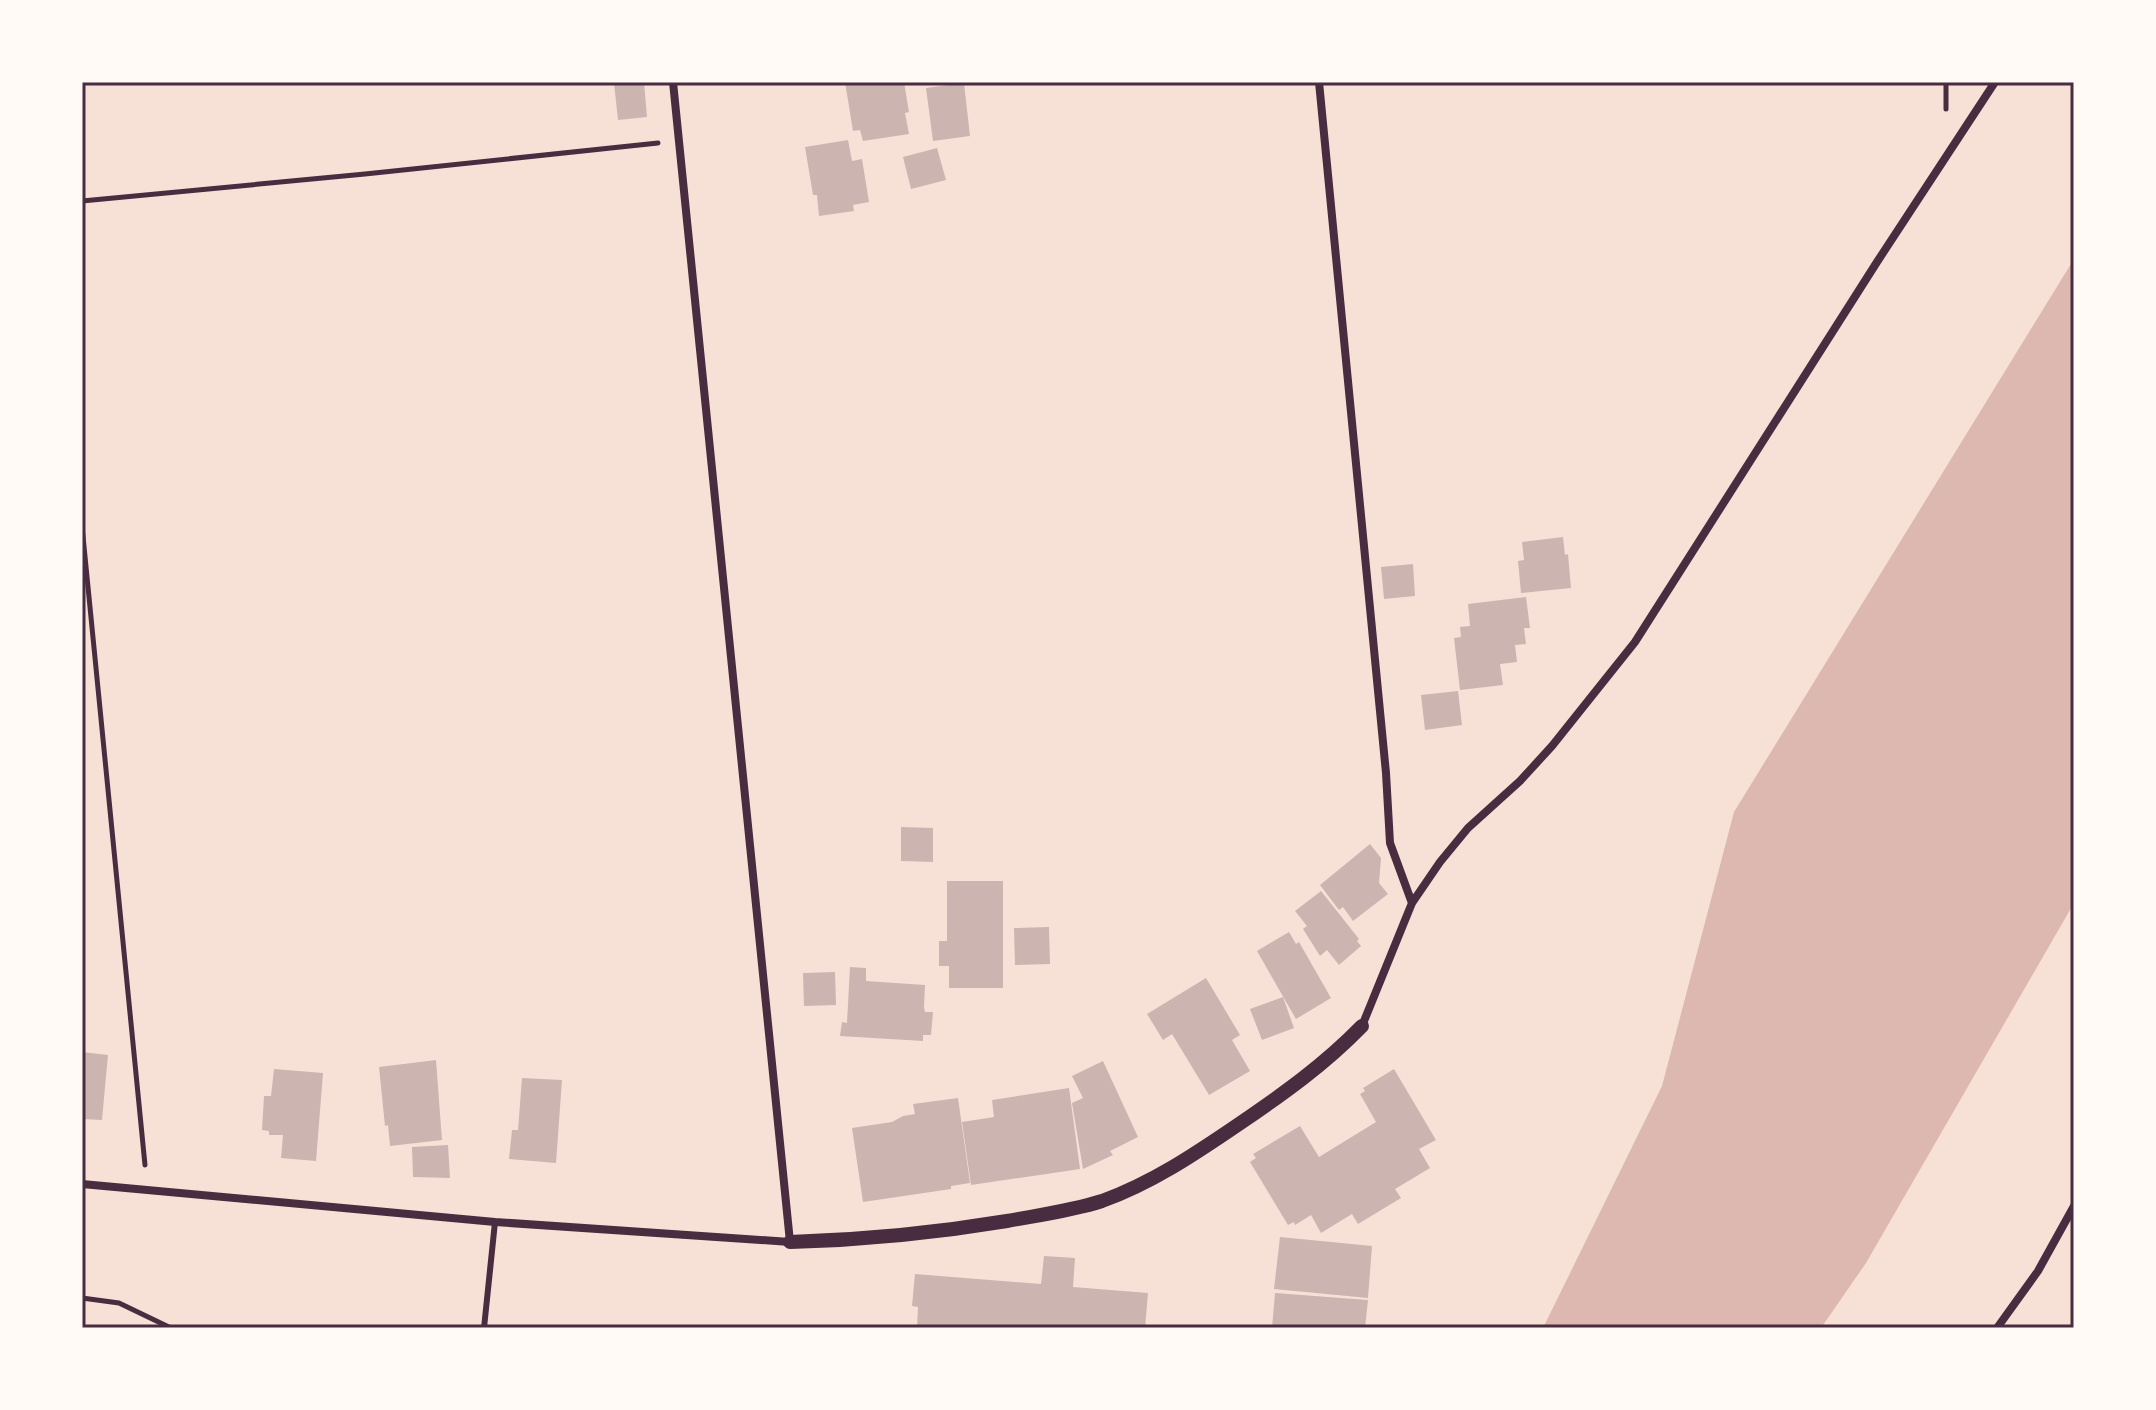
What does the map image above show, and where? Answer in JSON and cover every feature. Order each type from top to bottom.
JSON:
[{"type":"street","points":[[673,82],[790,1242]]},
{"type":"street","points":[[1319,82],[1385,758],[1390,843],[1412,903]]},
{"type":"street","points":[[82,1184],[495,1222],[790,1242],[924,1233],[1071,1210],[1156,1178],[1303,1080],[1333,1056],[1362,1026],[1412,903],[1468,828],[1520,781],[1552,746],[1635,642],[1995,82]]},
{"type":"street","points":[[1997,1328],[2038,1271],[2074,1206]]},
{"type":"lane","points":[[484,1328],[495,1222]]},
{"type":"path","points":[[82,201],[679,141]]},
{"type":"path","points":[[82,526],[148,1190]]},
{"type":"path","points":[[82,1298],[119,1303],[171,1328]]},
{"type":"shaded area","points":[[2074,259],[2074,903],[1866,1263],[1821,1328],[1543,1328],[1662,1086],[1734,812]]},
{"type":"building","points":[[644,82],[647,117],[618,120],[614,83]]},
{"type":"building","points":[[845,82],[904,82],[909,134],[863,141],[860,130],[853,131]]},
{"type":"building","points":[[964,83],[970,136],[933,141],[926,88]]},
{"type":"building","points":[[848,140],[852,161],[862,159],[869,202],[853,205],[854,211],[819,216],[805,147]]},
{"type":"building","points":[[937,148],[946,180],[911,189],[903,157]]},
{"type":"building","points":[[1563,537],[1571,588],[1521,593],[1518,561],[1524,560],[1522,542]]},
{"type":"building","points":[[1413,564],[1415,596],[1384,599],[1381,567]]},
{"type":"building","points":[[1526,597],[1530,628],[1524,628],[1526,644],[1515,645],[1517,662],[1500,664],[1503,685],[1460,690],[1454,638],[1461,637],[1460,627],[1470,626],[1468,604]]},
{"type":"building","points":[[1458,691],[1462,725],[1425,730],[1421,695]]},
{"type":"building","points":[[901,827],[933,828],[933,862],[901,861]]},
{"type":"building","points":[[1370,844],[1381,858],[1379,883],[1388,894],[1353,921],[1343,907],[1339,910],[1320,885]]},
{"type":"building","points":[[947,881],[1003,881],[1003,988],[949,988],[949,966],[939,966],[939,941],[947,941]]},
{"type":"building","points":[[1321,891],[1359,939],[1357,941],[1361,946],[1339,965],[1327,950],[1320,956],[1303,929],[1307,926],[1295,911]]},
{"type":"building","points":[[1049,927],[1050,964],[1015,965],[1014,928]]},
{"type":"building","points":[[1289,932],[1296,944],[1299,942],[1331,998],[1296,1019],[1257,951]]},
{"type":"building","points":[[850,967],[866,968],[866,981],[925,985],[925,1012],[933,1012],[931,1035],[923,1035],[923,1041],[840,1036],[842,1022],[847,1023]]},
{"type":"building","points":[[835,972],[836,1005],[804,1006],[803,973]]},
{"type":"building","points":[[1206,978],[1240,1035],[1232,1040],[1250,1071],[1209,1095],[1172,1034],[1163,1040],[1147,1014]]},
{"type":"building","points":[[1283,997],[1294,1028],[1262,1040],[1250,1009]]},
{"type":"building","points":[[82,1052],[108,1055],[102,1120],[82,1119]]},
{"type":"building","points":[[436,1060],[442,1140],[390,1146],[379,1067]]},
{"type":"building","points":[[1103,1061],[1138,1137],[1110,1151],[1113,1155],[1083,1169],[1072,1103],[1083,1098],[1072,1076]]},
{"type":"building","points":[[274,1069],[323,1073],[316,1161],[281,1158],[283,1135],[269,1135],[269,1131],[262,1130],[264,1096],[271,1096]]},
{"type":"building","points":[[1394,1069],[1436,1140],[1419,1149],[1430,1168],[1395,1189],[1401,1198],[1358,1224],[1352,1214],[1321,1233],[1311,1215],[1295,1225],[1294,1222],[1288,1225],[1250,1162],[1256,1158],[1253,1154],[1300,1126],[1319,1157],[1376,1122],[1360,1094],[1365,1091],[1363,1088]]},
{"type":"building","points":[[522,1078],[562,1080],[556,1163],[509,1159],[512,1130],[518,1130]]},
{"type":"building","points":[[1069,1088],[1080,1169],[971,1185],[962,1122],[994,1117],[992,1100]]},
{"type":"building","points":[[958,1098],[970,1183],[951,1186],[951,1189],[863,1202],[852,1128],[892,1122],[915,1114],[913,1104]]},
{"type":"building","points":[[448,1145],[450,1178],[413,1177],[412,1147]]},
{"type":"building","points":[[1280,1237],[1372,1246],[1368,1298],[1274,1289]]},
{"type":"building","points":[[1044,1256],[1075,1258],[1073,1287],[1148,1293],[1145,1328],[917,1328],[918,1307],[912,1306],[915,1274],[1041,1284]]},
{"type":"building","points":[[1275,1293],[1368,1300],[1365,1328],[1272,1328]]}]
